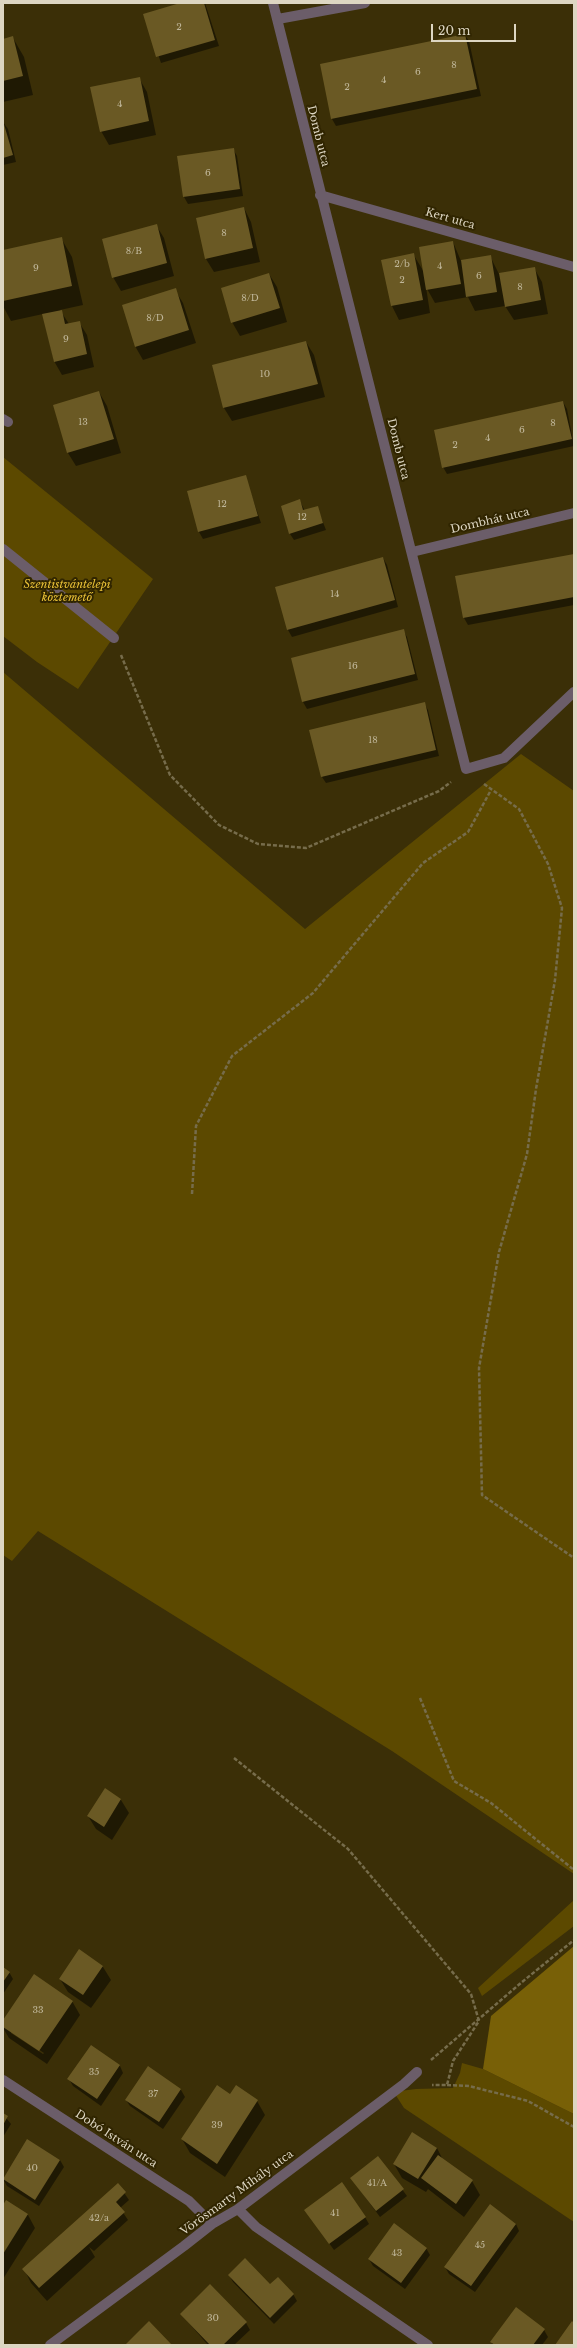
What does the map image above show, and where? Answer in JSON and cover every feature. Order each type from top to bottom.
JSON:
[{"type":"street","name":"Domb utca","points":[[273,3],[320,196],[412,552],[466,770]]},
{"type":"street","points":[[278,19],[365,3]]},
{"type":"street","name":"Kert utca","points":[[320,196],[574,267]]},
{"type":"street","name":"Dombhát utca","points":[[412,552],[574,513]]},
{"type":"street","points":[[3,549],[114,638]]},
{"type":"street","points":[[466,770],[504,758],[574,692]]},
{"type":"street","name":"Vörösmarty Mihály utca","points":[[50,2345],[212,2224],[238,2209],[404,2084],[417,2072]]},
{"type":"street","name":"Dobó István utca","points":[[3,2080],[189,2201],[212,2224]]},
{"type":"street","points":[[238,2209],[256,2227],[428,2345]]},
{"type":"path","points":[[114,638],[170,776],[219,825],[258,844],[306,848],[439,791]]},
{"type":"path","points":[[466,770],[491,790],[519,809],[548,864],[562,908],[555,980],[536,1090],[527,1154],[499,1252],[479,1368],[482,1495],[574,1558]]},
{"type":"path","points":[[192,1194],[196,1126],[232,1056],[313,993],[424,863],[468,832],[491,790]]},
{"type":"path","points":[[420,1698],[454,1781],[491,1803],[574,1870]]},
{"type":"path","points":[[234,1758],[348,1849],[470,1994],[479,2021]]},
{"type":"path","points":[[417,2072],[479,2021],[522,1982],[574,1940]]},
{"type":"path","points":[[447,2085],[452,2061],[479,2021]]},
{"type":"path","points":[[404,2084],[469,2086],[528,2101],[574,2127]]},
{"type":"green space","name":"Szentistvántelepi köztemető","points":[[3,457],[153,579],[78,689],[37,662],[3,636]]},
{"type":"green space","points":[[3,672],[305,929],[521,754],[574,791],[574,1874],[392,1751],[38,1531],[12,1561],[3,1555]]},
{"type":"green space","points":[[574,1900],[574,1926],[482,1996],[478,1988]]},
{"type":"green space","points":[[462,2063],[483,2069],[574,2114],[574,2222],[404,2108],[395,2094],[400,2091],[416,2089],[453,2088],[460,2073]]},
{"type":"shaded area","points":[[574,1946],[574,2114],[483,2069],[491,2016]]},
{"type":"building","points":[[180,3],[204,3],[215,40],[156,57],[143,14]]},
{"type":"building","points":[[465,34],[477,89],[331,119],[320,64]]},
{"type":"building","points":[[13,36],[23,76],[3,81],[3,39]]},
{"type":"building","points":[[140,77],[149,121],[100,132],[90,87]]},
{"type":"building","points":[[3,121],[13,155],[3,158]]},
{"type":"building","points":[[234,148],[240,189],[183,197],[177,156]]},
{"type":"building","points":[[244,207],[253,248],[205,259],[196,218]]},
{"type":"building","points":[[157,224],[167,263],[112,278],[102,239]]},
{"type":"building","points":[[62,237],[72,286],[3,301],[3,250]]},
{"type":"building","points":[[453,241],[461,284],[426,290],[419,247]]},
{"type":"building","points":[[414,253],[423,300],[391,306],[381,260]]},
{"type":"building","points":[[491,255],[497,292],[466,297],[461,260]]},
{"type":"building","points":[[535,267],[541,300],[505,307],[499,273]]},
{"type":"building","points":[[269,273],[280,308],[231,323],[221,288]]},
{"type":"building","points":[[176,288],[189,330],[135,347],[122,305]]},
{"type":"building","points":[[62,310],[65,324],[80,321],[87,354],[54,362],[42,314]]},
{"type":"building","points":[[306,341],[318,384],[223,408],[212,365]]},
{"type":"building","points":[[99,391],[114,439],[67,453],[53,405]]},
{"type":"building","points":[[563,401],[572,439],[442,468],[434,430]]},
{"type":"building","points":[[246,475],[258,516],[198,532],[187,491]]},
{"type":"building","points":[[300,499],[303,510],[318,506],[323,523],[289,534],[281,506]]},
{"type":"building","points":[[574,554],[574,597],[463,618],[455,576]]},
{"type":"building","points":[[383,557],[395,600],[287,630],[275,587]]},
{"type":"building","points":[[404,629],[415,674],[302,702],[291,658]]},
{"type":"building","points":[[425,702],[436,750],[321,777],[309,730]]},
{"type":"building","points":[[105,1788],[121,1799],[104,1827],[87,1816]]},
{"type":"building","points":[[79,1949],[103,1966],[83,1995],[59,1979]]},
{"type":"building","points":[[3,1967],[10,1972],[3,1982]]},
{"type":"building","points":[[34,1974],[73,2001],[39,2051],[3,2027],[3,2020]]},
{"type":"building","points":[[91,2045],[120,2065],[97,2099],[67,2079]]},
{"type":"building","points":[[148,2066],[181,2089],[159,2122],[125,2100]]},
{"type":"building","points":[[217,2085],[230,2094],[236,2085],[258,2100],[217,2164],[181,2139]]},
{"type":"building","points":[[3,2113],[8,2116],[3,2125]]},
{"type":"building","points":[[412,2132],[437,2148],[418,2179],[393,2164]]},
{"type":"building","points":[[27,2139],[60,2160],[35,2200],[3,2179]]},
{"type":"building","points":[[438,2155],[473,2180],[456,2204],[421,2178]]},
{"type":"building","points":[[378,2156],[404,2189],[376,2211],[350,2178]]},
{"type":"building","points":[[342,2182],[366,2217],[329,2244],[304,2210]]},
{"type":"building","points":[[118,2183],[126,2192],[116,2202],[125,2212],[39,2288],[22,2269]]},
{"type":"building","points":[[6,2200],[28,2214],[3,2254],[3,2205]]},
{"type":"building","points":[[490,2204],[516,2224],[471,2286],[444,2267]]},
{"type":"building","points":[[394,2223],[427,2248],[401,2283],[368,2259]]},
{"type":"building","points":[[245,2258],[270,2284],[278,2277],[294,2294],[270,2318],[228,2275]]},
{"type":"building","points":[[210,2284],[247,2322],[223,2345],[210,2345],[180,2314]]},
{"type":"building","points":[[516,2307],[545,2329],[533,2345],[495,2345],[490,2342]]},
{"type":"building","points":[[149,2321],[172,2345],[125,2345]]},
{"type":"building","points":[[572,2321],[574,2323],[574,2345],[555,2345]]}]
